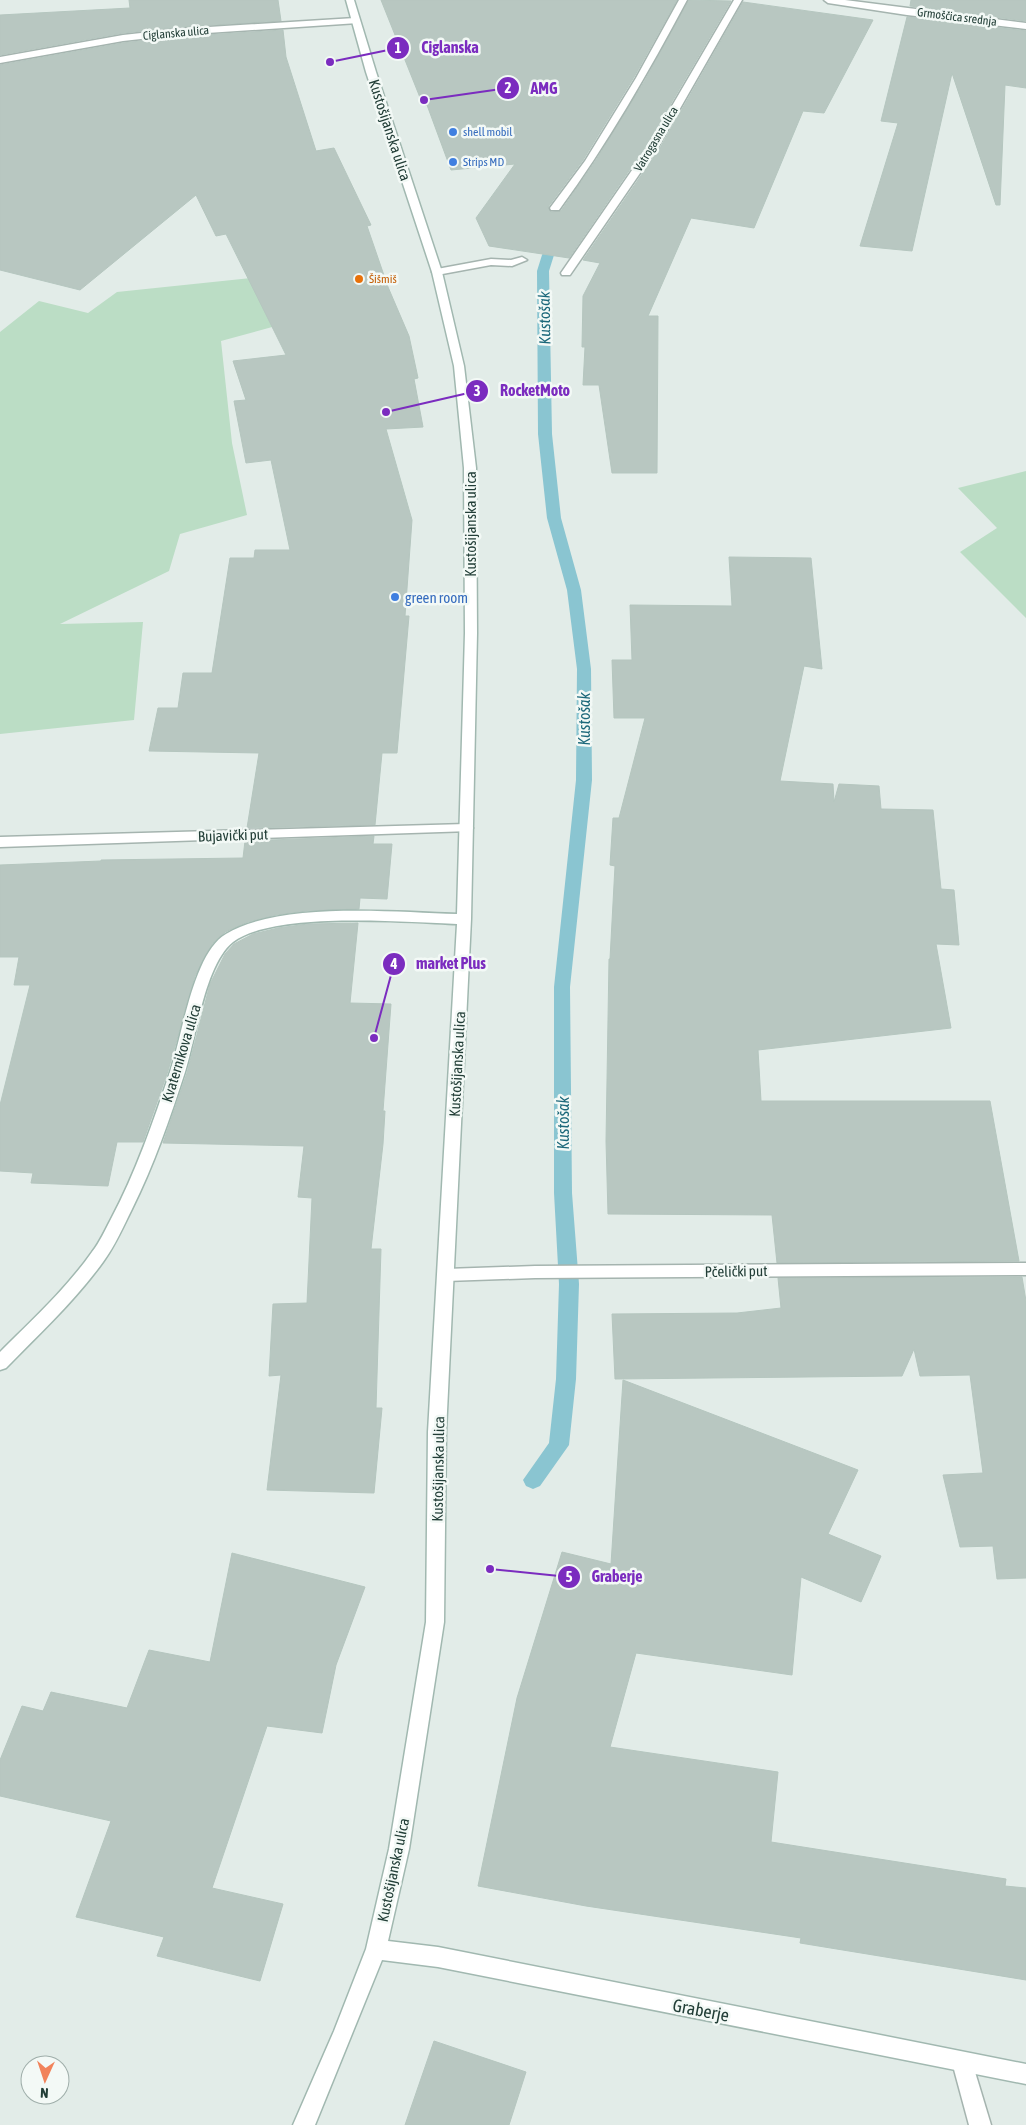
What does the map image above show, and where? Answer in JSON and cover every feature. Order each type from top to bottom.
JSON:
[{"type":"street","name":"Kustošijanska ulica","points":[[304,2125],[343,2034],[376,1949],[399,1849],[435,1622],[437,1432],[464,919],[471,633],[470,468],[459,366],[437,272],[354,21],[350,0]]},
{"type":"street","points":[[555,208],[589,162],[641,78],[683,0]]},
{"type":"street","name":"Vatrogasna ulica","points":[[566,273],[653,147],[725,19],[738,0]]},
{"type":"street","name":"Grmoščica srednja","points":[[828,0],[907,12],[1026,26]]},
{"type":"street","name":"Ciglanska ulica","points":[[0,60],[123,38],[177,32],[354,21]]},
{"type":"street","points":[[437,272],[491,262],[522,260]]},
{"type":"street","name":"Bujavički put","points":[[0,842],[466,828]]},
{"type":"street","name":"Kvaternikova ulica","points":[[0,1363],[65,1297],[98,1257],[124,1210],[146,1160],[186,1048],[200,991],[210,964],[216,951],[228,939],[256,926],[284,920],[330,917],[464,919]]},
{"type":"street","name":"Pčelički put","points":[[446,1275],[535,1272],[1026,1269]]},
{"type":"street","name":"Graberje","points":[[376,1949],[448,1959],[1026,2074]]},
{"type":"street","points":[[962,2062],[980,2125]]},
{"type":"green space","points":[[309,272],[323,313],[221,341],[232,443],[247,515],[180,534],[169,571],[60,624],[143,622],[134,720],[0,734],[0,332],[39,301],[88,313],[117,292]]},
{"type":"green space","points":[[1026,471],[1026,618],[960,552],[997,528],[958,488]]},
{"type":"building","points":[[129,0],[278,0],[281,21],[177,27],[123,33],[0,55],[0,15],[130,8]]},
{"type":"building","points":[[381,0],[677,0],[634,77],[583,160],[548,207],[551,212],[561,211],[596,160],[644,82],[689,0],[731,1],[646,146],[569,258],[489,246],[476,218],[515,164],[451,170],[427,105],[423,105]]},
{"type":"building","points":[[911,0],[1026,0],[1026,21],[910,6]]},
{"type":"building","points":[[743,2],[873,20],[824,113],[803,111],[754,228],[691,218],[648,316],[658,316],[657,473],[612,473],[599,385],[583,385],[585,347],[582,347],[583,296],[600,263],[583,260],[660,148]]},
{"type":"building","points":[[907,17],[1026,31],[1026,88],[1005,85],[1000,205],[996,205],[952,73],[912,251],[860,246],[898,123],[881,121]]},
{"type":"building","points":[[283,30],[286,57],[316,151],[334,148],[371,225],[367,226],[388,287],[409,336],[418,378],[414,379],[423,427],[386,429],[412,520],[405,616],[409,616],[397,753],[382,753],[375,825],[247,828],[259,753],[149,751],[158,708],[178,708],[183,673],[212,673],[230,558],[254,558],[255,550],[290,550],[271,460],[246,463],[234,401],[246,400],[233,361],[286,355],[226,234],[216,236],[196,195],[80,290],[0,270],[0,65],[123,43],[177,37]]},
{"type":"building","points":[[729,557],[811,558],[822,669],[804,666],[780,781],[833,784],[834,802],[839,784],[879,786],[881,809],[933,810],[941,889],[954,890],[959,945],[936,944],[951,1028],[758,1050],[761,1101],[990,1101],[1019,1261],[777,1263],[772,1215],[608,1214],[606,1141],[609,959],[615,866],[610,865],[613,818],[619,818],[645,718],[614,718],[612,660],[632,660],[630,605],[732,606]]},
{"type":"building","points":[[374,836],[373,844],[392,844],[387,899],[360,898],[359,909],[306,911],[276,915],[248,922],[225,932],[213,943],[195,976],[168,1071],[143,1142],[117,1142],[108,1186],[31,1183],[33,1173],[0,1171],[0,1105],[30,985],[14,985],[19,957],[0,957],[0,865],[101,860],[243,858],[245,841]]},
{"type":"building","points":[[358,923],[350,1003],[391,1004],[383,1111],[385,1111],[383,1144],[371,1249],[381,1249],[376,1408],[382,1408],[374,1493],[267,1490],[281,1375],[269,1376],[273,1304],[307,1303],[312,1198],[298,1197],[304,1146],[163,1143],[187,1073],[210,984],[225,954],[234,944],[253,934],[278,928],[308,924]]},
{"type":"building","points":[[1022,1277],[1026,1301],[1026,1578],[997,1579],[993,1546],[960,1547],[943,1475],[983,1473],[970,1375],[920,1376],[914,1349],[902,1376],[615,1379],[612,1314],[737,1313],[781,1308],[778,1278]]},
{"type":"building","points":[[623,1380],[858,1470],[828,1534],[881,1556],[861,1602],[801,1577],[792,1675],[636,1653],[610,1747],[778,1772],[771,1842],[1006,1879],[1005,1886],[1026,1888],[1026,1980],[800,1943],[801,1938],[586,1906],[478,1886],[517,1698],[562,1552],[611,1564]]},
{"type":"building","points":[[232,1553],[365,1587],[336,1665],[322,1733],[267,1726],[212,1888],[283,1904],[260,1981],[157,1956],[164,1937],[76,1917],[111,1821],[0,1796],[0,1760],[22,1706],[43,1711],[51,1692],[127,1708],[149,1650],[210,1662]]},
{"type":"building","points":[[434,2041],[526,2072],[509,2125],[405,2125]]},
{"type":"waterway","name":"Kustošak","points":[[533,1480],[559,1445],[566,1379],[569,1284],[563,1193],[562,987],[584,780],[584,669],[574,590],[554,518],[545,434],[543,271],[548,255],[560,236]]},
{"type":"place","name":"Ciglanska","points":[[330,62]]},
{"type":"place","name":"AMG","points":[[424,100]]},
{"type":"place","name":"shell mobil","points":[[453,132]]},
{"type":"place","name":"Strips MD","points":[[453,162]]},
{"type":"place","name":"Šišmiš","points":[[359,279]]},
{"type":"place","name":"RocketMoto","points":[[386,412]]},
{"type":"place","name":"green room","points":[[395,597]]},
{"type":"place","name":"market Plus","points":[[374,1038]]},
{"type":"place","name":"Graberje","points":[[490,1569]]}]
